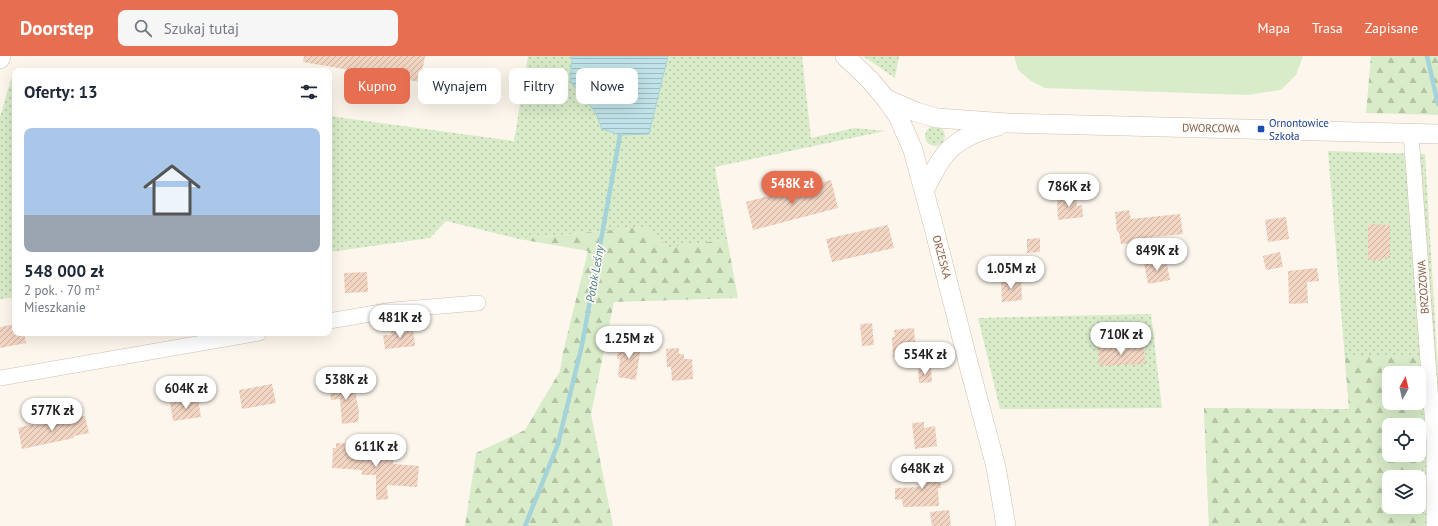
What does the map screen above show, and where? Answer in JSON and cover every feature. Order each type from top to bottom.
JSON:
[{"type":"street","name":"ORZESKA","points":[[845,56],[870,80],[886,99],[898,116],[910,142],[924,190],[996,467],[1006,526]]},
{"type":"street","name":"DWORCOWA","points":[[886,99],[916,112],[940,118],[1007,123],[1438,134]]},
{"type":"street","points":[[940,118],[954,126],[956,135],[951,148],[941,153],[928,154],[910,142],[919,123],[940,118]]},
{"type":"street","name":"DWORCOWA","points":[[924,190],[941,159],[951,148],[969,136],[1007,123]]},
{"type":"street","name":"BRZOZOWA","points":[[1412,134],[1436,441],[1434,526]]},
{"type":"street","points":[[332,320],[393,310],[478,303]]},
{"type":"street","points":[[0,378],[242,336]]},
{"type":"green space","points":[[528,56],[572,56],[570,81],[576,88],[576,104],[589,104],[596,113],[602,129],[625,104],[638,104],[638,89],[668,56],[802,56],[811,138],[854,128],[885,131],[715,167],[727,239],[670,248],[643,227],[519,239],[446,221],[430,238],[332,252],[332,116],[514,141],[520,104],[568,104],[568,68],[526,68]]},
{"type":"green space","points":[[863,56],[899,56],[895,78]]},
{"type":"green space","points":[[1014,56],[1303,56],[1296,75],[1281,90],[1247,95],[1045,88],[1031,81],[1018,70]]},
{"type":"green space","points":[[1371,56],[1438,56],[1438,115],[1366,113]]},
{"type":"green space","points":[[12,76],[12,297],[0,299],[0,117]]},
{"type":"green space","points":[[935,126],[942,129],[945,136],[942,143],[935,146],[928,143],[925,136],[928,129]]},
{"type":"green space","points":[[1328,151],[1425,154],[1438,371],[1438,526],[1209,526],[1204,408],[1349,409]]},
{"type":"green space","points":[[643,227],[670,248],[727,239],[738,298],[614,302],[591,414],[613,526],[465,526],[476,453],[525,430],[560,371],[563,352],[588,251],[519,239]]},
{"type":"green space","points":[[1151,314],[1162,408],[1000,409],[978,318]]},
{"type":"green space","points":[[1345,357],[1420,357],[1420,366],[1382,366],[1382,410],[1421,410],[1421,418],[1382,418],[1382,462],[1422,462],[1423,470],[1382,470],[1382,514],[1424,514],[1424,526],[1209,526],[1204,408],[1349,410]]},
{"type":"water","points":[[572,56],[668,56],[649,134],[620,135],[602,129],[596,113],[589,104],[638,104],[638,68],[576,68],[576,88],[570,81]]},
{"type":"building","points":[[304,56],[425,56],[423,68],[418,68],[418,82],[410,80],[410,68],[344,69],[303,62]]},
{"type":"building","points":[[831,180],[838,208],[753,230],[746,202]]},
{"type":"building","points":[[1076,196],[1077,206],[1082,205],[1083,217],[1058,220],[1057,198]]},
{"type":"building","points":[[1129,210],[1131,219],[1180,214],[1183,234],[1133,239],[1134,243],[1121,244],[1119,232],[1117,232],[1115,212]]},
{"type":"building","points":[[1286,217],[1289,239],[1268,242],[1265,220]]},
{"type":"building","points":[[1368,224],[1390,225],[1390,258],[1382,258],[1380,261],[1368,260]]},
{"type":"building","points":[[888,225],[894,248],[832,262],[826,239]]},
{"type":"building","points":[[1040,238],[1040,252],[1027,253],[1027,239]]},
{"type":"building","points":[[1280,252],[1283,267],[1266,270],[1263,256]]},
{"type":"building","points":[[1160,261],[1161,265],[1167,264],[1170,280],[1148,284],[1144,263]]},
{"type":"building","points":[[1317,268],[1319,281],[1307,282],[1308,303],[1289,304],[1288,271]]},
{"type":"building","points":[[367,272],[368,292],[345,293],[344,273]]},
{"type":"building","points":[[1021,278],[1022,300],[1002,302],[1001,279]]},
{"type":"building","points":[[872,323],[874,345],[862,346],[860,324]]},
{"type":"building","points":[[12,325],[12,336],[25,336],[26,343],[0,348],[0,327]]},
{"type":"building","points":[[914,328],[916,355],[893,357],[892,337],[895,337],[894,330]]},
{"type":"building","points":[[413,329],[415,346],[385,349],[383,335],[391,335],[391,330]]},
{"type":"building","points":[[619,342],[641,345],[636,380],[618,377],[620,359],[617,359]]},
{"type":"building","points":[[1144,346],[1145,364],[1099,366],[1098,347]]},
{"type":"building","points":[[679,348],[679,354],[684,354],[684,359],[692,359],[693,379],[672,381],[671,367],[667,367],[666,349]]},
{"type":"building","points":[[931,368],[932,382],[919,383],[918,369]]},
{"type":"building","points":[[353,380],[359,412],[358,422],[342,424],[340,399],[331,400],[329,384]]},
{"type":"building","points":[[272,384],[276,403],[242,409],[239,390]]},
{"type":"building","points":[[198,398],[201,417],[173,421],[170,403]]},
{"type":"building","points":[[85,416],[89,433],[74,436],[74,438],[22,449],[18,428],[33,424],[34,426]]},
{"type":"building","points":[[924,422],[924,428],[935,426],[937,446],[915,449],[912,423]]},
{"type":"building","points":[[336,443],[353,444],[353,451],[379,453],[379,449],[394,450],[393,464],[419,466],[417,487],[387,485],[388,499],[376,500],[376,475],[362,475],[362,470],[332,468],[333,448],[336,448]]},
{"type":"building","points":[[940,468],[941,488],[938,488],[939,506],[903,507],[902,499],[895,500],[895,488],[920,487],[919,470]]},
{"type":"building","points":[[949,510],[951,526],[932,526],[930,512]]},
{"type":"waterway","points":[[1427,56],[1438,104]]},
{"type":"waterway","name":"Potok Leśny","points":[[525,526],[558,444],[582,345],[620,135]]},
{"type":"place","name":"Ornontowice Szkoła","points":[[1261,129]]}]
